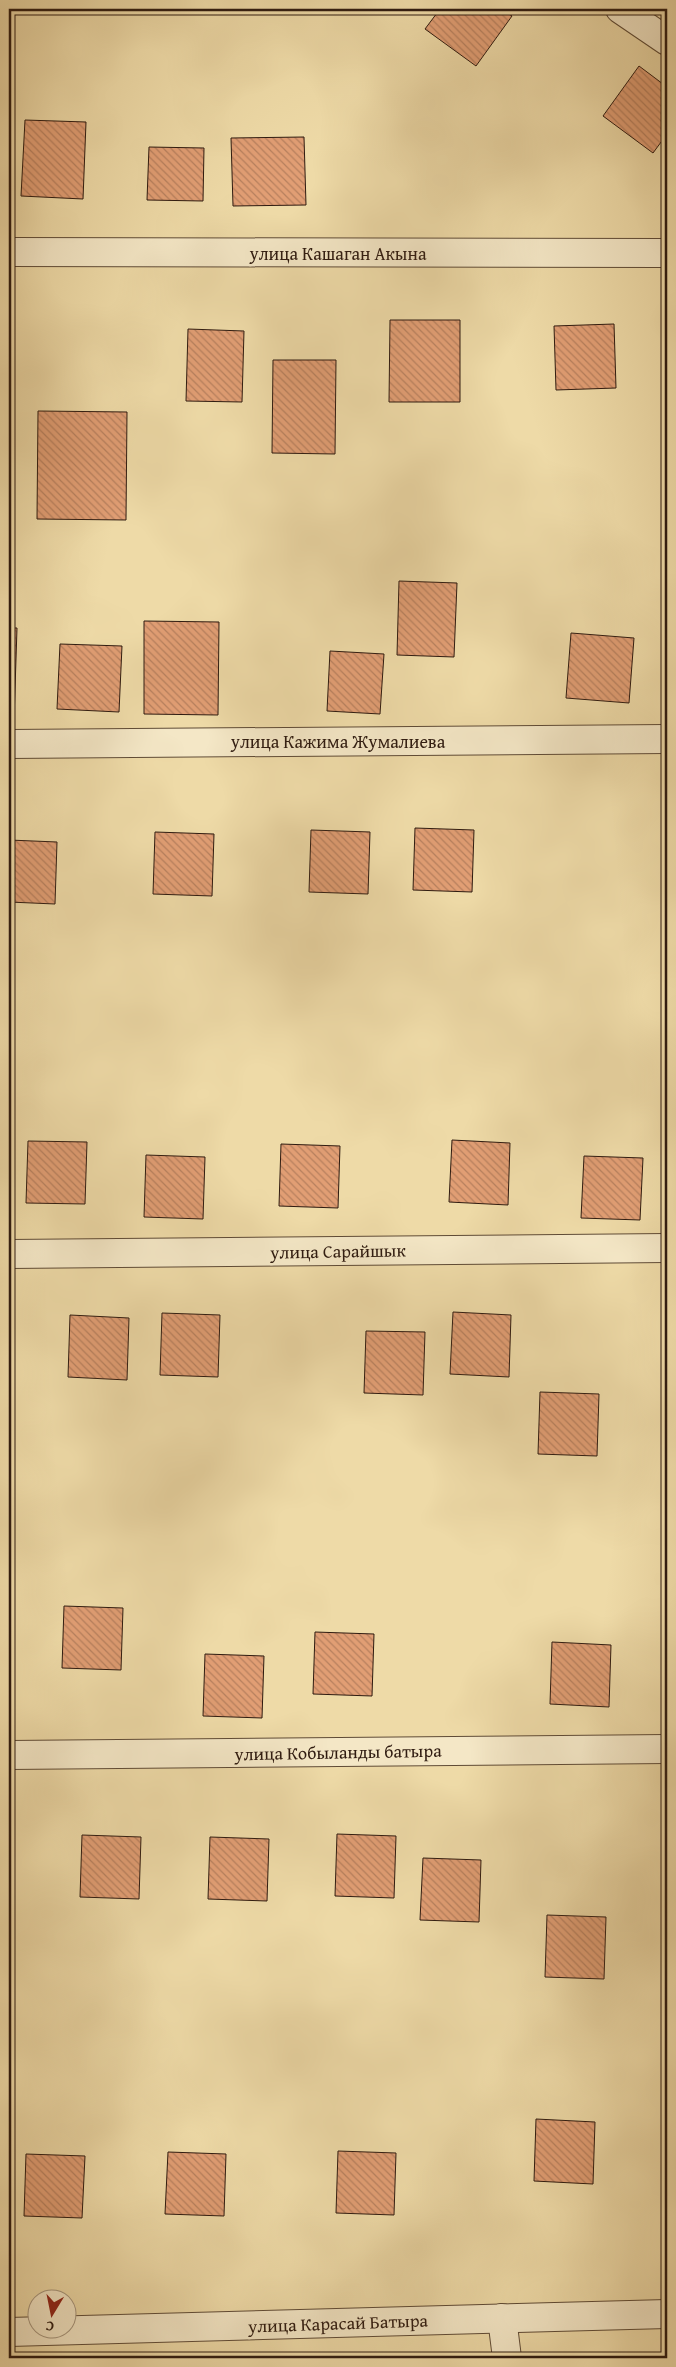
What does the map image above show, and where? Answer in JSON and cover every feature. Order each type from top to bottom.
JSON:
[{"type":"street","points":[[620,9],[667,41]]},
{"type":"street","name":"улица Кашаган Акына","points":[[9,252],[667,254]]},
{"type":"street","name":"улица Кажима Жумалиева","points":[[9,744],[667,739]]},
{"type":"street","name":"улица Сарайшык","points":[[9,1254],[667,1248]]},
{"type":"street","name":"улица Кобыланды батыра","points":[[9,1755],[667,1749]]},
{"type":"street","name":"улица Карасай Батыра","points":[[9,2332],[667,2314]]},
{"type":"street","points":[[502,2318],[507,2358]]},
{"type":"building","points":[[440,9],[502,9],[512,16],[476,66],[425,29]]},
{"type":"building","points":[[639,66],[667,87],[667,134],[653,153],[603,116]]},
{"type":"building","points":[[25,120],[86,122],[83,199],[21,196]]},
{"type":"building","points":[[304,137],[306,205],[233,206],[231,138]]},
{"type":"building","points":[[149,147],[204,148],[203,201],[147,200]]},
{"type":"building","points":[[390,320],[460,320],[460,402],[389,402]]},
{"type":"building","points":[[614,324],[616,388],[556,390],[554,326]]},
{"type":"building","points":[[188,329],[244,331],[242,402],[186,401]]},
{"type":"building","points":[[273,360],[336,360],[335,454],[272,453]]},
{"type":"building","points":[[38,411],[127,412],[126,520],[37,519]]},
{"type":"building","points":[[399,581],[457,583],[454,657],[397,655]]},
{"type":"building","points":[[144,621],[219,622],[218,715],[144,714]]},
{"type":"building","points":[[9,628],[17,628],[14,720],[9,720]]},
{"type":"building","points":[[571,633],[634,638],[629,703],[566,698]]},
{"type":"building","points":[[60,644],[122,646],[119,712],[57,709]]},
{"type":"building","points":[[330,651],[384,654],[380,714],[327,711]]},
{"type":"building","points":[[415,828],[474,830],[472,892],[413,890]]},
{"type":"building","points":[[311,830],[370,832],[368,894],[309,892]]},
{"type":"building","points":[[155,832],[214,834],[212,896],[153,894]]},
{"type":"building","points":[[9,840],[57,842],[55,904],[9,902]]},
{"type":"building","points":[[452,1140],[510,1143],[508,1205],[449,1202]]},
{"type":"building","points":[[28,1141],[87,1142],[85,1204],[26,1203]]},
{"type":"building","points":[[281,1144],[340,1146],[338,1208],[279,1206]]},
{"type":"building","points":[[146,1155],[205,1157],[203,1219],[144,1217]]},
{"type":"building","points":[[584,1156],[643,1158],[640,1220],[581,1218]]},
{"type":"building","points":[[453,1312],[511,1315],[509,1377],[450,1374]]},
{"type":"building","points":[[162,1313],[220,1315],[218,1377],[160,1375]]},
{"type":"building","points":[[70,1315],[129,1318],[127,1380],[68,1377]]},
{"type":"building","points":[[366,1331],[425,1332],[423,1395],[364,1393]]},
{"type":"building","points":[[540,1392],[599,1394],[597,1456],[538,1454]]},
{"type":"building","points":[[64,1606],[123,1608],[121,1670],[62,1668]]},
{"type":"building","points":[[315,1632],[374,1634],[372,1696],[313,1694]]},
{"type":"building","points":[[552,1642],[611,1645],[609,1707],[550,1704]]},
{"type":"building","points":[[205,1654],[264,1656],[262,1718],[203,1716]]},
{"type":"building","points":[[337,1834],[396,1836],[394,1898],[335,1896]]},
{"type":"building","points":[[82,1835],[141,1837],[139,1899],[80,1897]]},
{"type":"building","points":[[210,1837],[269,1839],[267,1901],[208,1899]]},
{"type":"building","points":[[423,1858],[481,1860],[479,1922],[420,1920]]},
{"type":"building","points":[[547,1915],[606,1917],[604,1979],[545,1977]]},
{"type":"building","points":[[536,2119],[595,2122],[593,2184],[534,2181]]},
{"type":"building","points":[[338,2151],[396,2153],[394,2215],[336,2213]]},
{"type":"building","points":[[168,2152],[226,2154],[224,2216],[165,2214]]},
{"type":"building","points":[[26,2154],[85,2156],[82,2218],[24,2216]]}]
